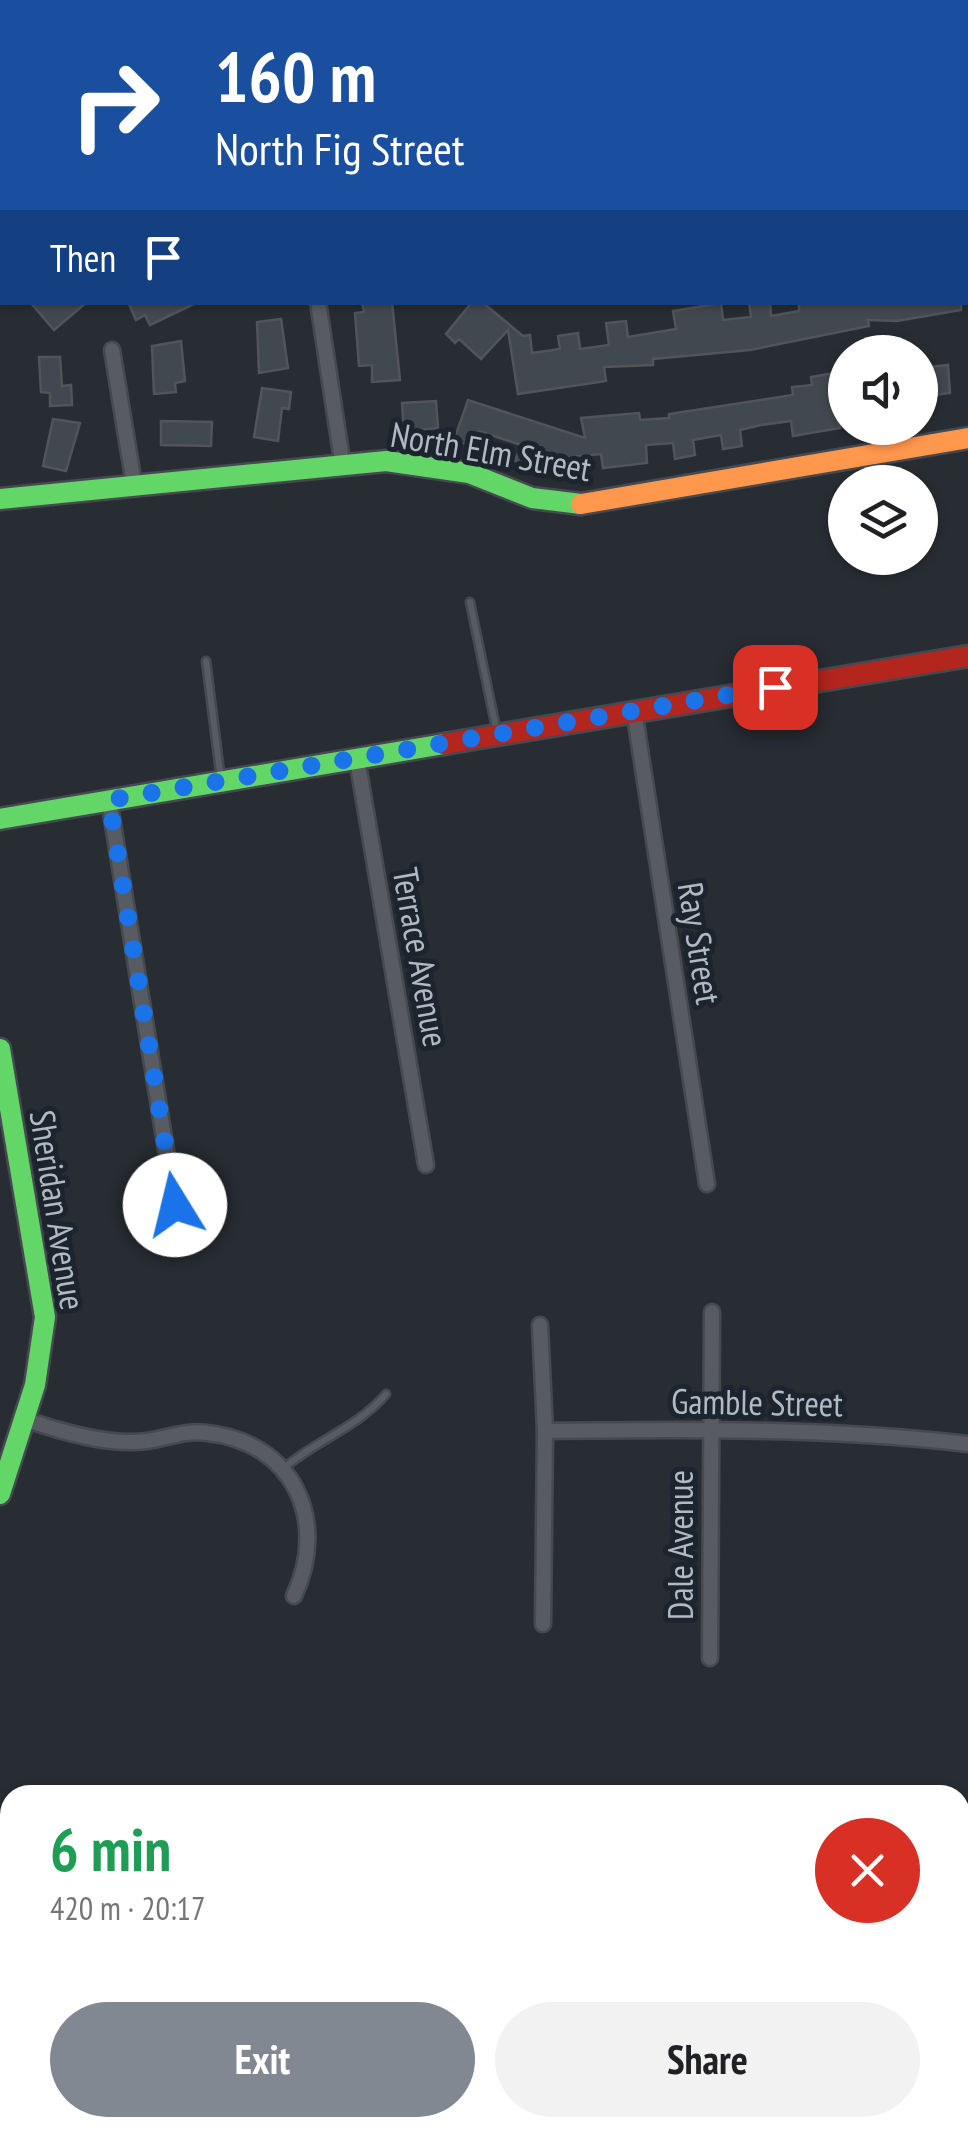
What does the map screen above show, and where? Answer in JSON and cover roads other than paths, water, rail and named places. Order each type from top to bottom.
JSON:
[{"type":"street","points":[[318,305],[343,467]]},
{"type":"street","points":[[112,350],[134,484]]},
{"type":"street","name":"North Elm Street","points":[[0,499],[134,484],[402,464],[469,473],[532,498],[567,505],[600,503],[968,438]]},
{"type":"street","points":[[0,819],[968,656]]},
{"type":"street","name":"Ray Street","points":[[634,710],[707,1184]]},
{"type":"street","name":"Terrace Avenue","points":[[357,758],[426,1164]]},
{"type":"street","points":[[109,800],[175,1205]]},
{"type":"street","name":"Sheridan Avenue","points":[[0,1048],[44,1316],[43,1356],[26,1420],[6,1457],[0,1494]]},
{"type":"street","name":"Dale Avenue","points":[[710,1658],[712,1312]]},
{"type":"street","points":[[540,1325],[545,1431],[543,1624]]},
{"type":"street","points":[[26,1420],[103,1438],[142,1442],[208,1432],[251,1445],[283,1469],[304,1499],[310,1526],[307,1569],[294,1596]]},
{"type":"street","name":"Gamble Street","points":[[545,1431],[710,1429],[885,1434],[968,1444]]},
{"type":"lane","points":[[470,602],[497,734]]},
{"type":"lane","points":[[206,661],[222,781]]},
{"type":"lane","points":[[283,1469],[311,1446],[365,1418],[386,1394]]}]
